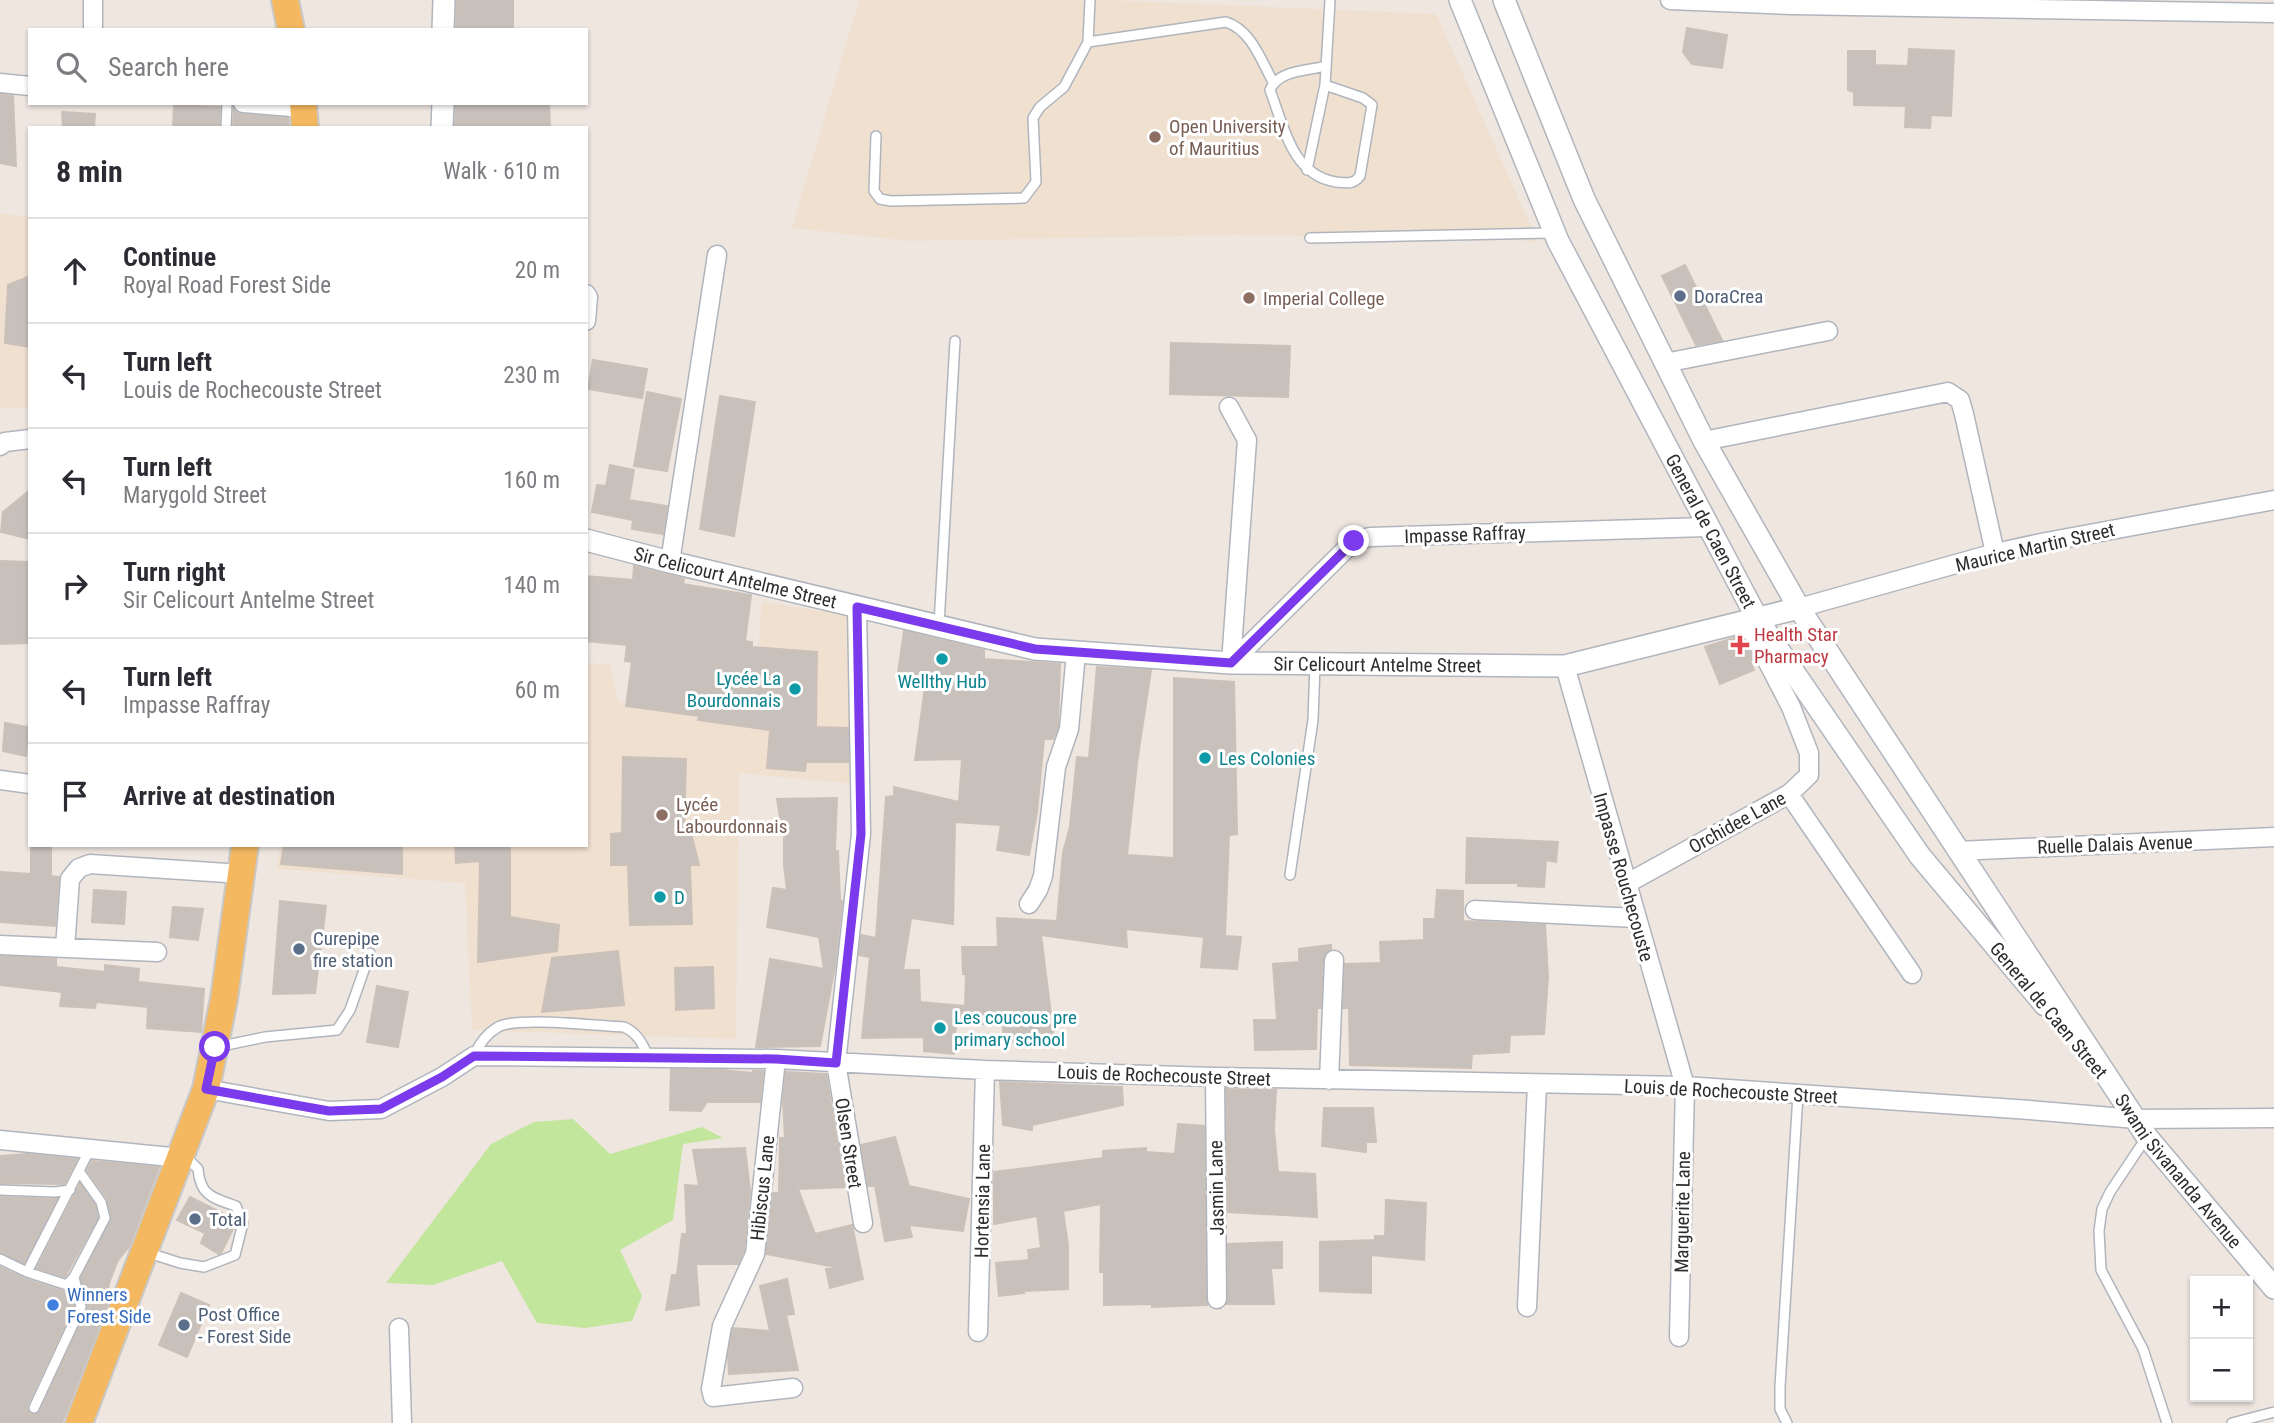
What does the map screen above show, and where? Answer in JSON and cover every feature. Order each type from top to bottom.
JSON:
[{"type":"main road","points":[[285,0],[291,28]]},
{"type":"main road","points":[[79,1423],[206,1089],[224,999],[245,847]]},
{"type":"street","points":[[93,0],[93,28]]},
{"type":"street","points":[[443,28],[444,0]]},
{"type":"street","name":"General de Caen Street","points":[[1460,0],[1554,233],[1752,621],[1920,856],[2111,1085]]},
{"type":"street","name":"General de Caen Street","points":[[1504,0],[1584,199],[1704,441],[1799,608],[2111,1085]]},
{"type":"street","points":[[1670,0],[2163,5],[2274,13]]},
{"type":"street","points":[[0,83],[28,86]]},
{"type":"street","points":[[255,105],[304,113]]},
{"type":"street","points":[[442,126],[443,105]]},
{"type":"street","points":[[670,562],[717,255]]},
{"type":"street","points":[[1665,363],[1828,331]]},
{"type":"street","points":[[1704,441],[1948,392],[1960,400],[1995,553]]},
{"type":"street","points":[[1229,407],[1247,440],[1231,663]]},
{"type":"street","points":[[3,444],[28,439]]},
{"type":"street","name":"Maurice Martin Street","points":[[1799,608],[1995,553],[2274,500]]},
{"type":"street","name":"Impasse Raffray","points":[[1231,663],[1354,541],[1370,537],[1706,527]]},
{"type":"street","name":"Sir Celicourt Antelme Street","points":[[588,541],[1035,649],[1231,663],[1565,666],[1799,608]]},
{"type":"street","name":"Olsen Street","points":[[857,607],[861,834],[836,1063],[863,1223]]},
{"type":"street","name":"Orchidee Lane","points":[[1626,884],[1789,794],[1809,775],[1809,753],[1752,621]]},
{"type":"street","points":[[1029,904],[1043,876],[1056,766],[1069,729],[1076,653]]},
{"type":"street","name":"Impasse Rouchecouste","points":[[1565,666],[1685,1086]]},
{"type":"street","points":[[0,780],[28,784]]},
{"type":"street","points":[[1789,794],[1912,974]]},
{"type":"street","name":"Ruelle Dalais Avenue","points":[[1956,851],[2274,837]]},
{"type":"street","points":[[65,948],[70,879],[79,868],[90,864],[242,874]]},
{"type":"street","points":[[1475,910],[1636,918]]},
{"type":"street","points":[[0,945],[157,952]]},
{"type":"street","points":[[1329,1080],[1334,960]]},
{"type":"street","points":[[206,1089],[329,1111],[381,1109],[442,1077],[474,1056]]},
{"type":"street","name":"Louis de Rochecouste Street","points":[[474,1056],[776,1059],[985,1070],[1215,1077],[1685,1086],[1798,1094],[2142,1128],[2274,1118]]},
{"type":"street","name":"Hibiscus Lane","points":[[776,1059],[755,1254],[722,1326],[711,1389],[713,1397],[793,1388]]},
{"type":"street","name":"Hortensia Lane","points":[[978,1332],[985,1070]]},
{"type":"street","name":"Jasmin Lane","points":[[1215,1077],[1217,1299]]},
{"type":"street","points":[[1527,1307],[1537,1083]]},
{"type":"street","name":"Swami Sivananda Avenue","points":[[2111,1085],[2142,1128],[2274,1288]]},
{"type":"street","name":"Marguerite Lane","points":[[1679,1337],[1685,1086]]},
{"type":"street","points":[[0,1140],[182,1156]]},
{"type":"street","points":[[398,1328],[402,1423]]},
{"type":"lane","points":[[876,136],[874,191],[880,199],[1024,198],[1037,183],[1032,118],[1040,107],[1064,86],[1088,42],[1090,0]]},
{"type":"lane","points":[[1307,170],[1325,85],[1330,0]]},
{"type":"lane","points":[[1088,42],[1226,22],[1239,26],[1273,82]]},
{"type":"lane","points":[[1325,85],[1363,98],[1372,105],[1360,176],[1351,184],[1324,180],[1307,170],[1298,160],[1270,90],[1273,82],[1280,77],[1326,66]]},
{"type":"lane","points":[[226,126],[227,105]]},
{"type":"lane","points":[[1310,238],[1554,233]]},
{"type":"lane","points":[[939,626],[956,341]]},
{"type":"lane","points":[[1290,875],[1313,720],[1315,664]]},
{"type":"lane","points":[[215,1047],[265,1037],[337,1030],[350,1010],[370,953]]},
{"type":"lane","points":[[474,1056],[483,1039],[499,1026],[522,1022],[624,1027],[631,1030],[642,1042],[649,1058]]},
{"type":"lane","points":[[1787,1423],[1780,1409],[1780,1387],[1798,1094]]},
{"type":"lane","points":[[2142,1128],[2102,1209],[2099,1231],[2101,1270],[2143,1349],[2167,1423]]},
{"type":"lane","points":[[27,1272],[90,1149]]},
{"type":"lane","points":[[145,1252],[204,1267],[235,1255],[243,1223],[236,1206],[208,1195],[199,1184],[198,1169],[182,1156]]},
{"type":"lane","points":[[0,1259],[27,1272],[67,1285],[74,1277],[105,1218],[101,1202],[79,1171]]},
{"type":"lane","points":[[1,1193],[69,1190]]},
{"type":"lane","points":[[34,1408],[81,1307],[74,1277]]},
{"type":"lane","points":[[2232,1423],[2274,1412]]},
{"type":"shaded area","name":"Open University of Mauritius","points":[[859,0],[1106,0],[1436,14],[1538,242],[1238,235],[909,241],[792,228]]},
{"type":"shaded area","points":[[0,214],[28,216],[28,408],[0,408]]},
{"type":"shaded area","name":"Lycée Labourdonnais","points":[[762,602],[853,616],[856,784],[739,773],[736,1039],[472,1030],[465,883],[277,869],[280,847],[588,847],[588,663],[610,665],[618,701],[752,729]]},
{"type":"green space","points":[[573,1119],[610,1154],[702,1127],[723,1138],[683,1144],[673,1220],[620,1250],[642,1296],[632,1321],[585,1328],[537,1323],[502,1261],[433,1285],[386,1283],[491,1144],[534,1122]]},
{"type":"building","points":[[457,0],[513,0],[513,28],[456,28]]},
{"type":"building","points":[[1687,28],[1727,35],[1722,68],[1692,64],[1683,52]]},
{"type":"building","points":[[1909,49],[1954,51],[1951,116],[1931,115],[1930,128],[1905,127],[1906,106],[1854,105],[1854,92],[1848,90],[1848,51],[1875,51],[1875,65],[1908,66]]},
{"type":"building","points":[[0,94],[13,96],[16,166],[0,163]]},
{"type":"building","points":[[174,105],[220,107],[219,126],[173,126]]},
{"type":"building","points":[[456,105],[549,105],[550,126],[455,126]]},
{"type":"building","points":[[234,109],[242,114],[288,118],[289,126],[233,126]]},
{"type":"building","points":[[62,112],[95,114],[94,126],[63,126]]},
{"type":"building","points":[[1685,265],[1722,340],[1720,341],[1696,345],[1662,276]]},
{"type":"building","points":[[28,277],[28,347],[5,343],[8,285]]},
{"type":"building","points":[[1171,343],[1290,346],[1288,397],[1170,394]]},
{"type":"building","points":[[593,360],[647,369],[642,398],[588,389]]},
{"type":"building","points":[[647,392],[681,399],[667,471],[634,466]]},
{"type":"building","points":[[720,396],[755,402],[734,536],[700,529]]},
{"type":"building","points":[[610,465],[634,470],[629,500],[667,506],[663,534],[632,529],[633,520],[592,512],[597,485],[606,486]]},
{"type":"building","points":[[28,492],[28,539],[1,532],[3,512]]},
{"type":"building","points":[[0,561],[28,562],[28,643],[0,644]]},
{"type":"building","points":[[634,566],[684,579],[683,584],[751,595],[745,641],[752,642],[752,647],[817,652],[816,727],[848,728],[848,762],[806,762],[805,771],[767,768],[770,730],[698,720],[699,716],[626,706],[632,662],[625,661],[627,645],[588,641],[588,576],[633,580]]},
{"type":"building","points":[[904,631],[984,650],[984,659],[1060,664],[1058,727],[1053,739],[1044,739],[1037,812],[1029,855],[997,850],[1001,825],[955,822],[953,924],[911,918],[903,970],[919,970],[920,1002],[965,1006],[966,974],[963,974],[962,947],[998,947],[997,918],[1057,921],[1063,853],[1070,826],[1077,757],[1089,758],[1097,667],[1151,670],[1127,855],[1174,858],[1174,678],[1234,682],[1237,834],[1229,835],[1225,936],[1241,937],[1237,969],[1201,967],[1204,937],[1126,929],[1127,947],[1041,935],[1054,1038],[1004,1043],[1003,1026],[956,1021],[954,1054],[924,1051],[924,1037],[862,1038],[870,957],[859,955],[861,935],[876,938],[886,797],[894,796],[894,787],[959,802],[962,759],[915,760],[926,680],[898,673]]},
{"type":"building","points":[[1740,636],[1754,660],[1750,661],[1754,670],[1720,684],[1705,647]]},
{"type":"building","points":[[5,723],[28,727],[26,756],[3,751]]},
{"type":"building","points":[[623,757],[686,759],[684,833],[691,833],[699,865],[690,865],[692,924],[630,925],[628,865],[611,865],[611,834],[622,833]]},
{"type":"building","points":[[837,798],[835,851],[838,851],[842,901],[835,966],[820,1046],[756,1047],[770,959],[824,969],[819,937],[767,927],[773,888],[787,890],[784,832],[777,799]]},
{"type":"building","points":[[1467,838],[1558,842],[1556,862],[1546,860],[1544,887],[1518,886],[1518,883],[1466,883]]},
{"type":"building","points":[[31,847],[51,847],[51,876],[59,877],[55,926],[0,922],[0,872],[31,874]]},
{"type":"building","points":[[284,847],[402,847],[402,874],[281,864]]},
{"type":"building","points":[[455,847],[510,847],[510,917],[559,925],[557,951],[478,962],[480,861],[456,863]]},
{"type":"building","points":[[94,890],[126,892],[124,924],[92,922]]},
{"type":"building","points":[[1437,890],[1463,891],[1463,921],[1545,925],[1548,977],[1544,1034],[1510,1035],[1509,1052],[1472,1054],[1471,1068],[1350,1065],[1349,1008],[1343,1008],[1345,964],[1381,963],[1380,942],[1424,940],[1424,919],[1435,919]]},
{"type":"building","name":"Curepipe fire station","points":[[280,901],[326,906],[315,993],[273,994]]},
{"type":"building","points":[[173,907],[203,909],[198,940],[170,937]]},
{"type":"building","points":[[1331,945],[1323,960],[1321,1008],[1317,1008],[1316,1049],[1255,1050],[1254,1020],[1277,1020],[1273,964],[1299,962],[1299,949]]},
{"type":"building","points":[[618,951],[624,1005],[542,1012],[552,958]]},
{"type":"building","points":[[0,956],[56,959],[56,967],[105,972],[105,965],[139,969],[138,982],[204,989],[201,1032],[147,1028],[148,1007],[96,1002],[95,1008],[60,1006],[62,992],[0,985]]},
{"type":"building","points":[[713,967],[714,1008],[676,1010],[675,968]]},
{"type":"building","points":[[377,986],[408,992],[398,1047],[367,1042]]},
{"type":"building","points":[[671,1069],[752,1073],[763,1071],[760,1102],[707,1102],[701,1111],[670,1110]]},
{"type":"building","points":[[786,1072],[826,1074],[845,1187],[798,1189],[815,1234],[852,1225],[863,1279],[830,1288],[826,1269],[835,1267],[766,1254],[773,1193],[779,1193],[780,1138],[785,1138],[783,1101]]},
{"type":"building","points":[[1000,1082],[1122,1087],[1123,1105],[1032,1125],[1032,1130],[1003,1125]]},
{"type":"building","points":[[1226,1089],[1276,1090],[1274,1129],[1278,1172],[1315,1174],[1317,1217],[1228,1212]]},
{"type":"building","points":[[1324,1108],[1373,1108],[1376,1142],[1366,1142],[1366,1152],[1322,1146]]},
{"type":"building","points":[[1178,1124],[1204,1126],[1207,1305],[1104,1305],[1104,1272],[1100,1272],[1101,1204],[1063,1211],[1068,1245],[1068,1289],[1023,1291],[1024,1293],[999,1296],[996,1263],[1029,1260],[1028,1250],[1041,1248],[1037,1216],[994,1224],[994,1172],[1103,1158],[1103,1151],[1146,1148],[1146,1152],[1175,1154]]},
{"type":"building","points":[[895,1137],[909,1186],[969,1199],[963,1231],[909,1225],[912,1237],[885,1241],[875,1186],[868,1186],[861,1145]]},
{"type":"building","points":[[745,1148],[750,1191],[744,1251],[738,1264],[696,1264],[699,1305],[666,1310],[672,1275],[677,1275],[682,1234],[687,1234],[685,1185],[699,1186],[693,1150]]},
{"type":"building","points":[[28,1154],[77,1159],[64,1184],[0,1183],[0,1156]]},
{"type":"building","points":[[92,1161],[159,1167],[129,1247],[118,1260],[109,1283],[107,1306],[62,1423],[0,1423],[0,1267],[25,1279],[65,1292],[70,1291],[74,1306],[27,1406],[29,1413],[35,1415],[40,1411],[87,1310],[81,1278],[111,1220],[107,1198],[87,1170]]},
{"type":"building","points":[[80,1184],[95,1205],[98,1217],[65,1277],[37,1268]]},
{"type":"building","points":[[0,1197],[57,1199],[24,1263],[0,1252]]},
{"type":"building","points":[[190,1197],[234,1219],[236,1223],[221,1253],[201,1243],[205,1233],[177,1220]]},
{"type":"building","points":[[1386,1200],[1426,1203],[1424,1260],[1371,1255],[1371,1293],[1320,1291],[1320,1242],[1375,1240],[1375,1236],[1385,1236]]},
{"type":"building","points":[[1282,1242],[1282,1268],[1271,1268],[1274,1304],[1227,1304],[1228,1244]]},
{"type":"building","points":[[787,1279],[794,1314],[786,1315],[798,1370],[729,1374],[728,1355],[733,1328],[770,1331],[760,1286]]},
{"type":"building","name":"Post Office - Forest Side","points":[[181,1293],[209,1305],[187,1357],[159,1345]]},
{"type":"place","name":"Open University of Mauritius","points":[[1155,137]]},
{"type":"place","name":"DoraCrea","points":[[1680,296]]},
{"type":"place","name":"Imperial College","points":[[1249,298]]},
{"type":"place","name":"Health Star Pharmacy","points":[[1740,645]]},
{"type":"place","name":"Wellthy Hub","points":[[942,659]]},
{"type":"place","name":"Lycée La Bourdonnais","points":[[795,689]]},
{"type":"place","name":"Les Colonies","points":[[1205,758]]},
{"type":"place","name":"Lycée Labourdonnais","points":[[662,815]]},
{"type":"place","name":"D","points":[[660,897]]},
{"type":"place","name":"Curepipe fire station","points":[[299,949]]},
{"type":"place","name":"Les coucous pre primary school","points":[[940,1028]]},
{"type":"place","name":"Total","points":[[195,1219]]},
{"type":"place","name":"Winners Forest Side","points":[[53,1305]]},
{"type":"place","name":"Post Office - Forest Side","points":[[184,1325]]},
{"type":"route","points":[[215,1047],[206,1089],[329,1111],[381,1109],[442,1077],[474,1056],[776,1059],[836,1063],[861,834],[857,607],[1035,649],[1231,663],[1354,541]]}]
